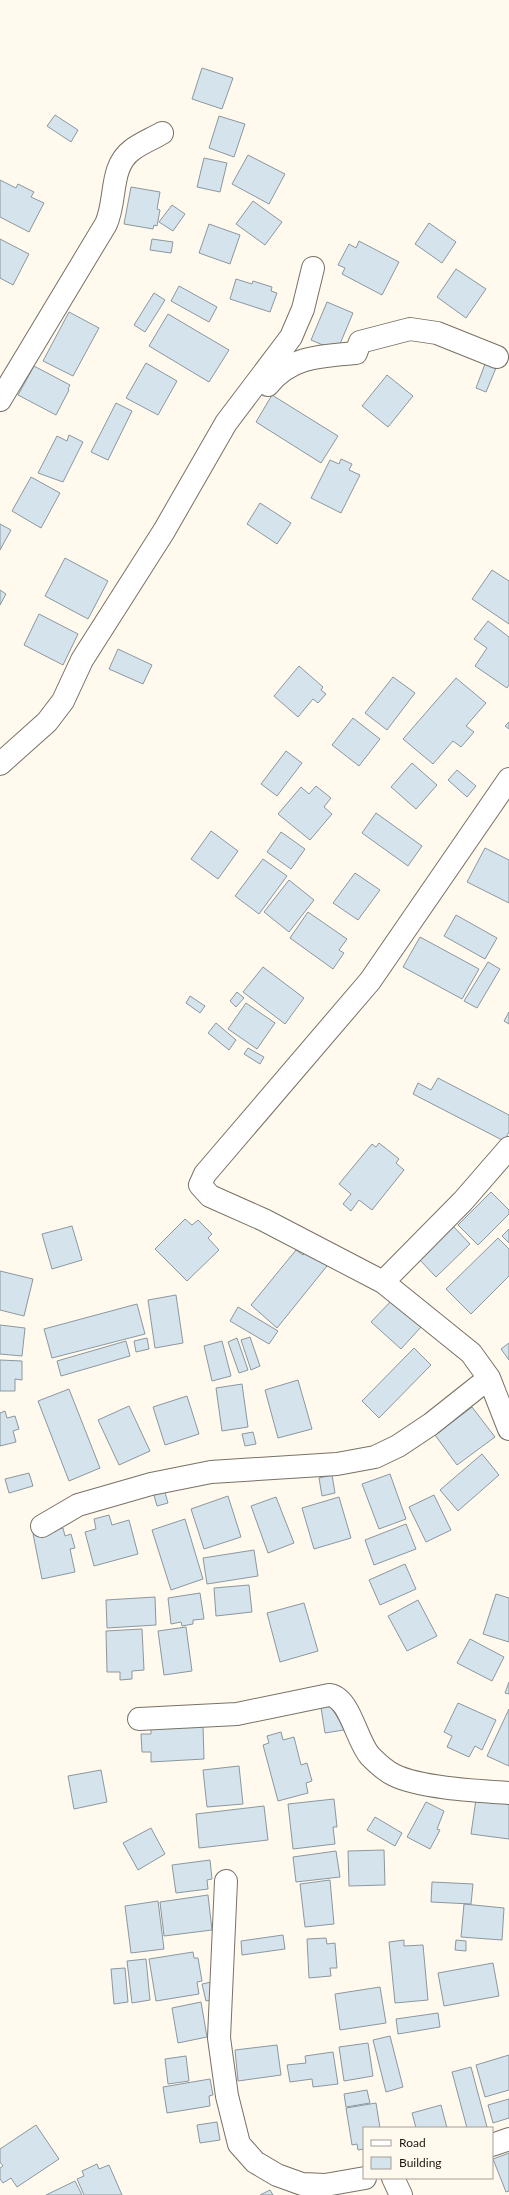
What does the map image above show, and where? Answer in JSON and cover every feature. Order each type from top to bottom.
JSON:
[{"type":"street","points":[[0,400],[106,224],[110,214],[118,169],[122,160],[132,150],[162,133]]},
{"type":"street","points":[[0,764],[47,722],[63,701],[82,660],[164,531],[226,423],[291,337],[303,309],[313,268]]},
{"type":"street","points":[[250,392],[262,392],[278,373],[297,362],[319,356],[356,353],[360,342],[410,329],[437,333],[458,343],[498,358]]},
{"type":"street","points":[[509,779],[370,981],[205,1174],[200,1185],[210,1196],[264,1220],[383,1282],[471,1353],[490,1378],[509,1429]]},
{"type":"street","points":[[383,1282],[463,1201],[509,1148]]},
{"type":"street","points":[[42,1526],[78,1505],[158,1482],[211,1472],[337,1464],[375,1457],[398,1446],[431,1424],[490,1378]]},
{"type":"street","points":[[139,1719],[237,1714],[329,1694],[335,1695],[345,1706],[360,1739],[369,1754],[394,1775],[408,1781],[468,1790],[509,1793]]},
{"type":"street","points":[[226,1881],[219,2038],[227,2096],[238,2144],[255,2162],[277,2175],[302,2184],[325,2184],[363,2178]]},
{"type":"street","points":[[493,2145],[509,2139]]},
{"type":"street","points":[[394,2179],[401,2195]]},
{"type":"building","points":[[202,68],[233,78],[222,109],[192,99]]},
{"type":"building","points":[[55,115],[78,130],[71,142],[47,126]]},
{"type":"building","points":[[219,116],[245,124],[234,157],[209,148]]},
{"type":"building","points":[[248,155],[285,174],[269,204],[232,184]]},
{"type":"building","points":[[204,158],[227,163],[220,192],[197,187]]},
{"type":"building","points":[[0,180],[16,188],[18,184],[34,192],[31,197],[44,203],[29,232],[0,217]]},
{"type":"building","points":[[131,187],[160,192],[157,209],[160,210],[157,226],[154,225],[153,229],[124,224]]},
{"type":"building","points":[[253,201],[282,222],[265,245],[236,224]]},
{"type":"building","points":[[172,205],[185,214],[173,231],[159,222]]},
{"type":"building","points":[[429,223],[456,242],[442,263],[415,244]]},
{"type":"building","points":[[209,224],[240,235],[230,264],[199,253]]},
{"type":"building","points":[[0,239],[29,254],[13,285],[0,278]]},
{"type":"building","points":[[152,239],[173,242],[171,253],[150,250]]},
{"type":"building","points":[[359,241],[399,262],[382,295],[342,274],[345,268],[338,265],[349,244],[356,248]]},
{"type":"building","points":[[456,269],[486,289],[466,318],[437,297]]},
{"type":"building","points":[[236,279],[252,284],[253,281],[272,287],[271,291],[277,293],[270,312],[230,299]]},
{"type":"building","points":[[179,286],[217,307],[209,322],[171,301]]},
{"type":"building","points":[[154,293],[165,300],[145,332],[134,325]]},
{"type":"building","points":[[327,302],[353,313],[337,351],[311,340]]},
{"type":"building","points":[[69,312],[99,328],[73,376],[43,361]]},
{"type":"building","points":[[168,314],[229,350],[209,382],[149,346]]},
{"type":"building","points":[[146,363],[177,381],[158,415],[126,398]]},
{"type":"building","points":[[485,364],[496,368],[486,392],[476,388]]},
{"type":"building","points":[[34,366],[70,385],[69,390],[56,415],[18,395]]},
{"type":"building","points":[[387,375],[413,396],[388,427],[362,406]]},
{"type":"building","points":[[272,395],[338,436],[321,463],[256,422]]},
{"type":"building","points":[[116,403],[132,411],[108,460],[91,452]]},
{"type":"building","points":[[69,435],[83,442],[63,482],[38,473],[57,436],[67,441]]},
{"type":"building","points":[[341,459],[352,464],[349,470],[360,475],[341,513],[311,498],[330,460],[339,464]]},
{"type":"building","points":[[31,477],[60,493],[41,528],[12,511]]},
{"type":"building","points":[[260,503],[291,523],[277,544],[247,524]]},
{"type":"building","points":[[0,524],[11,530],[0,550]]},
{"type":"building","points":[[65,558],[108,581],[88,619],[45,596]]},
{"type":"building","points":[[492,570],[509,581],[509,624],[472,599]]},
{"type":"building","points":[[0,590],[6,594],[0,605]]},
{"type":"building","points":[[39,614],[78,634],[63,665],[24,645]]},
{"type":"building","points":[[488,621],[509,637],[509,685],[507,688],[475,666],[487,648],[474,639]]},
{"type":"building","points":[[118,649],[152,665],[143,684],[109,669]]},
{"type":"building","points":[[299,666],[323,687],[321,690],[326,694],[318,703],[313,699],[298,717],[274,696]]},
{"type":"building","points":[[393,677],[415,693],[387,730],[365,713]]},
{"type":"building","points":[[456,678],[486,703],[466,726],[474,732],[461,747],[453,741],[433,764],[403,739]]},
{"type":"building","points":[[353,718],[380,739],[359,766],[332,745]]},
{"type":"building","points":[[509,722],[509,729],[505,726]]},
{"type":"building","points":[[286,751],[302,763],[277,796],[261,784]]},
{"type":"building","points":[[412,763],[437,785],[416,809],[391,787]]},
{"type":"building","points":[[457,770],[476,786],[467,797],[448,780]]},
{"type":"building","points":[[316,786],[331,798],[324,807],[332,814],[310,840],[278,814],[301,787],[309,794]]},
{"type":"building","points":[[376,813],[422,846],[408,866],[362,833]]},
{"type":"building","points":[[211,831],[238,851],[218,879],[191,859]]},
{"type":"building","points":[[281,832],[305,849],[291,869],[267,852]]},
{"type":"building","points":[[485,848],[509,860],[509,903],[467,882]]},
{"type":"building","points":[[263,859],[287,876],[259,914],[235,896]]},
{"type":"building","points":[[355,873],[380,890],[358,920],[333,903]]},
{"type":"building","points":[[289,880],[314,900],[289,932],[264,912]]},
{"type":"building","points":[[308,912],[347,939],[339,950],[344,953],[333,969],[290,938]]},
{"type":"building","points":[[456,915],[497,938],[485,959],[444,936]]},
{"type":"building","points":[[420,937],[479,969],[462,999],[403,967]]},
{"type":"building","points":[[488,962],[500,969],[477,1008],[464,1001]]},
{"type":"building","points":[[263,967],[304,998],[285,1024],[243,992]]},
{"type":"building","points":[[237,992],[244,998],[236,1007],[230,1001]]},
{"type":"building","points":[[190,996],[205,1006],[200,1013],[186,1003]]},
{"type":"building","points":[[246,1003],[275,1023],[257,1049],[228,1029]]},
{"type":"building","points":[[509,1012],[509,1024],[504,1021]]},
{"type":"building","points":[[216,1023],[236,1040],[229,1050],[208,1033]]},
{"type":"building","points":[[248,1048],[264,1057],[260,1064],[244,1054]]},
{"type":"building","points":[[438,1078],[509,1115],[509,1132],[504,1141],[413,1094],[418,1083],[431,1090]]},
{"type":"building","points":[[379,1143],[399,1159],[396,1163],[404,1170],[372,1210],[359,1200],[351,1211],[343,1204],[351,1194],[339,1184],[372,1144],[376,1147]]},
{"type":"building","points":[[491,1192],[509,1210],[509,1214],[478,1245],[458,1225]]},
{"type":"building","points":[[185,1219],[192,1225],[198,1220],[212,1234],[208,1238],[219,1250],[187,1281],[155,1249]]},
{"type":"building","points":[[452,1225],[470,1244],[436,1277],[418,1258]]},
{"type":"building","points":[[72,1226],[82,1260],[52,1269],[42,1234]]},
{"type":"building","points":[[509,1229],[509,1243],[502,1236]]},
{"type":"building","points":[[498,1238],[509,1249],[509,1276],[471,1314],[446,1289]]},
{"type":"building","points":[[296,1250],[303,1255],[307,1250],[327,1266],[277,1328],[251,1305]]},
{"type":"building","points":[[0,1271],[33,1279],[24,1316],[0,1310]]},
{"type":"building","points":[[176,1295],[183,1343],[155,1348],[148,1300]]},
{"type":"building","points":[[392,1300],[421,1327],[401,1349],[371,1322]]},
{"type":"building","points":[[137,1304],[145,1334],[52,1358],[44,1329]]},
{"type":"building","points":[[238,1307],[278,1331],[269,1344],[230,1321]]},
{"type":"building","points":[[0,1325],[25,1328],[22,1356],[0,1354]]},
{"type":"building","points":[[250,1337],[260,1366],[251,1370],[241,1340]]},
{"type":"building","points":[[147,1338],[149,1349],[136,1352],[134,1341]]},
{"type":"building","points":[[237,1338],[248,1370],[239,1373],[228,1342]]},
{"type":"building","points":[[126,1341],[130,1356],[61,1376],[57,1361]]},
{"type":"building","points":[[222,1341],[231,1376],[212,1381],[204,1346]]},
{"type":"building","points":[[509,1343],[509,1360],[501,1349]]},
{"type":"building","points":[[414,1348],[431,1365],[379,1418],[362,1401]]},
{"type":"building","points":[[0,1360],[22,1361],[22,1380],[15,1379],[15,1391],[0,1391]]},
{"type":"building","points":[[298,1380],[312,1429],[278,1438],[265,1390]]},
{"type":"building","points":[[242,1384],[248,1427],[222,1431],[216,1388]]},
{"type":"building","points":[[69,1389],[100,1468],[69,1481],[38,1401]]},
{"type":"building","points":[[187,1396],[199,1434],[165,1445],[153,1407]]},
{"type":"building","points":[[129,1406],[150,1451],[119,1465],[98,1420]]},
{"type":"building","points":[[472,1407],[495,1437],[457,1465],[435,1435]]},
{"type":"building","points":[[5,1411],[7,1418],[15,1416],[19,1429],[13,1431],[16,1442],[0,1446],[0,1413]]},
{"type":"building","points":[[253,1432],[256,1444],[245,1446],[242,1434]]},
{"type":"building","points":[[482,1454],[499,1475],[458,1511],[440,1490]]},
{"type":"building","points":[[29,1473],[33,1486],[9,1493],[5,1479]]},
{"type":"building","points":[[390,1474],[406,1519],[379,1529],[362,1484]]},
{"type":"building","points":[[332,1475],[335,1493],[322,1496],[319,1478]]},
{"type":"building","points":[[164,1489],[168,1503],[157,1506],[153,1492]]},
{"type":"building","points":[[434,1495],[451,1530],[426,1542],[409,1507]]},
{"type":"building","points":[[228,1496],[241,1537],[204,1549],[191,1509]]},
{"type":"building","points":[[276,1497],[294,1543],[268,1553],[251,1506]]},
{"type":"building","points":[[339,1497],[351,1538],[314,1549],[302,1508]]},
{"type":"building","points":[[109,1515],[112,1525],[129,1520],[138,1554],[94,1566],[85,1532],[96,1529],[94,1519]]},
{"type":"building","points":[[185,1519],[203,1579],[171,1590],[152,1530]]},
{"type":"building","points":[[406,1524],[416,1549],[374,1565],[365,1540]]},
{"type":"building","points":[[63,1528],[65,1536],[71,1534],[75,1548],[70,1549],[75,1572],[42,1579],[33,1534]]},
{"type":"building","points":[[254,1550],[258,1576],[207,1584],[203,1558]]},
{"type":"building","points":[[405,1564],[416,1589],[380,1605],[369,1580]]},
{"type":"building","points":[[249,1585],[252,1612],[216,1616],[214,1588]]},
{"type":"building","points":[[200,1593],[204,1619],[193,1620],[193,1624],[182,1626],[181,1622],[171,1624],[168,1598]]},
{"type":"building","points":[[496,1594],[509,1598],[509,1642],[483,1634]]},
{"type":"building","points":[[155,1597],[156,1625],[107,1628],[106,1600]]},
{"type":"building","points":[[418,1600],[437,1636],[407,1651],[388,1616]]},
{"type":"building","points":[[304,1603],[318,1651],[280,1662],[267,1613]]},
{"type":"building","points":[[186,1627],[192,1671],[164,1675],[158,1631]]},
{"type":"building","points":[[142,1629],[144,1670],[132,1671],[132,1679],[120,1680],[120,1672],[107,1672],[106,1631]]},
{"type":"building","points":[[470,1639],[504,1657],[492,1681],[457,1663]]},
{"type":"building","points":[[509,1682],[509,1694],[505,1693]]},
{"type":"building","points":[[339,1697],[344,1730],[325,1733],[320,1701]]},
{"type":"building","points":[[458,1703],[496,1720],[482,1750],[475,1746],[469,1757],[447,1747],[452,1736],[444,1732]]},
{"type":"building","points":[[509,1709],[509,1766],[487,1756]]},
{"type":"building","points":[[203,1725],[204,1759],[151,1762],[151,1752],[142,1752],[141,1734],[151,1734],[151,1727]]},
{"type":"building","points":[[281,1732],[283,1740],[294,1737],[301,1765],[307,1763],[312,1781],[306,1783],[308,1793],[278,1801],[263,1745],[269,1743],[267,1736]]},
{"type":"building","points":[[239,1766],[243,1804],[207,1807],[203,1770]]},
{"type":"building","points":[[101,1770],[107,1802],[74,1809],[68,1776]]},
{"type":"building","points":[[334,1799],[337,1827],[333,1827],[335,1844],[293,1849],[288,1804]]},
{"type":"building","points":[[476,1799],[509,1804],[509,1839],[471,1834]]},
{"type":"building","points":[[426,1802],[444,1811],[437,1829],[440,1830],[430,1849],[407,1837]]},
{"type":"building","points":[[264,1806],[268,1840],[199,1848],[196,1814]]},
{"type":"building","points":[[375,1817],[402,1833],[395,1846],[367,1830]]},
{"type":"building","points":[[151,1828],[165,1854],[138,1870],[123,1843]]},
{"type":"building","points":[[384,1850],[385,1885],[349,1886],[348,1851]]},
{"type":"building","points":[[336,1851],[340,1877],[296,1882],[293,1857]]},
{"type":"building","points":[[210,1860],[212,1879],[207,1880],[208,1889],[176,1893],[172,1865]]},
{"type":"building","points":[[330,1880],[334,1924],[305,1927],[300,1884]]},
{"type":"building","points":[[432,1882],[473,1884],[471,1904],[431,1902]]},
{"type":"building","points":[[208,1895],[212,1930],[164,1936],[160,1902]]},
{"type":"building","points":[[158,1901],[164,1949],[131,1953],[125,1906]]},
{"type":"building","points":[[464,1904],[504,1908],[502,1940],[461,1937]]},
{"type":"building","points":[[283,1935],[285,1949],[242,1955],[241,1941]]},
{"type":"building","points":[[326,1938],[327,1944],[335,1943],[337,1968],[330,1968],[331,1976],[309,1978],[307,1939]]},
{"type":"building","points":[[404,1940],[404,1946],[423,1945],[428,2000],[395,2003],[389,1942]]},
{"type":"building","points":[[456,1940],[466,1941],[466,1951],[455,1950]]},
{"type":"building","points":[[193,1952],[194,1958],[198,1958],[202,1981],[197,1982],[199,1994],[156,2001],[149,1959]]},
{"type":"building","points":[[146,1959],[150,2000],[132,2003],[127,1961]]},
{"type":"building","points":[[493,1963],[499,1996],[444,2006],[438,1973]]},
{"type":"building","points":[[125,1968],[128,2002],[114,2004],[111,1969]]},
{"type":"building","points":[[216,1981],[220,1998],[206,2001],[202,1984]]},
{"type":"building","points":[[380,1987],[386,2023],[340,2030],[335,1994]]},
{"type":"building","points":[[201,2002],[207,2037],[178,2043],[172,2008]]},
{"type":"building","points":[[438,2013],[440,2027],[398,2034],[396,2019]]},
{"type":"building","points":[[390,2036],[403,2087],[386,2092],[373,2040]]},
{"type":"building","points":[[368,2043],[373,2076],[344,2081],[339,2047]]},
{"type":"building","points":[[277,2045],[281,2075],[238,2081],[235,2050]]},
{"type":"building","points":[[333,2052],[338,2084],[313,2087],[312,2079],[290,2082],[287,2065],[306,2063],[305,2056]]},
{"type":"building","points":[[509,2055],[509,2090],[485,2097],[476,2065]]},
{"type":"building","points":[[186,2056],[189,2081],[168,2084],[165,2059]]},
{"type":"building","points":[[471,2067],[487,2127],[467,2127],[452,2072]]},
{"type":"building","points":[[210,2079],[213,2095],[209,2096],[210,2106],[167,2113],[163,2087]]},
{"type":"building","points":[[367,2090],[370,2103],[346,2107],[344,2094]]},
{"type":"building","points":[[509,2099],[509,2118],[493,2123],[488,2105]]},
{"type":"building","points":[[376,2103],[380,2127],[363,2127],[363,2149],[358,2150],[357,2144],[352,2145],[346,2108]]},
{"type":"building","points":[[441,2105],[447,2127],[416,2127],[412,2113]]},
{"type":"building","points":[[217,2122],[220,2140],[200,2143],[197,2125]]},
{"type":"building","points":[[36,2125],[59,2159],[17,2187],[11,2178],[3,2183],[0,2179],[0,2168],[3,2166],[0,2162],[0,2149]]},
{"type":"building","points":[[509,2153],[509,2191],[506,2192],[493,2159]]},
{"type":"building","points":[[97,2164],[99,2169],[109,2165],[122,2195],[84,2195],[77,2179],[84,2176],[82,2171]]},
{"type":"building","points":[[75,2181],[82,2195],[46,2195]]},
{"type":"building","points":[[270,2190],[273,2195],[260,2195]]}]
